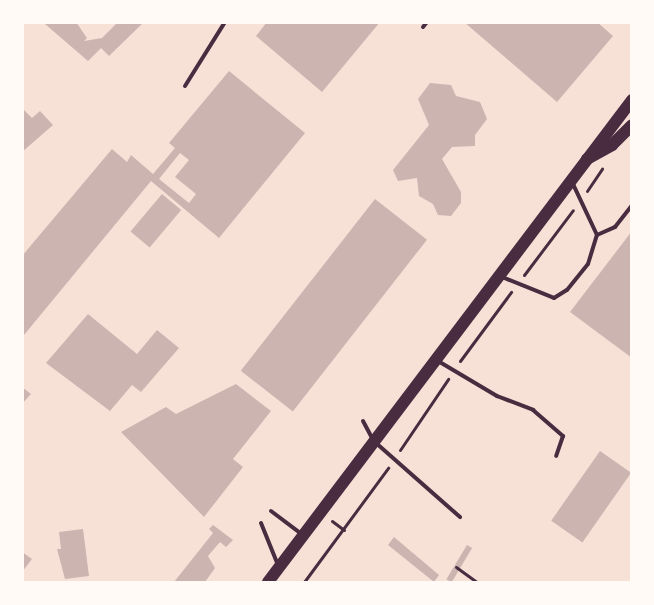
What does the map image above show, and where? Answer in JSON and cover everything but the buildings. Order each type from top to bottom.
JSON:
[{"type":"main road","points":[[268,582],[580,163],[632,100]]},
{"type":"main road","points":[[580,163],[612,145],[632,125]]},
{"type":"lane","points":[[185,86],[225,22]]},
{"type":"lane","points":[[423,27],[427,22]]},
{"type":"lane","points":[[498,275],[544,297],[559,296],[588,264],[597,235],[578,203],[571,176]]},
{"type":"lane","points":[[597,235],[615,227],[632,205]]},
{"type":"lane","points":[[434,359],[498,396],[523,404],[554,428],[564,440],[556,456]]},
{"type":"lane","points":[[363,420],[374,441],[460,518]]},
{"type":"lane","points":[[271,511],[303,535]]},
{"type":"lane","points":[[260,523],[274,547],[278,569]]},
{"type":"path","points":[[304,582],[394,460],[453,370],[609,162]]},
{"type":"path","points":[[329,519],[344,530]]},
{"type":"path","points":[[456,566],[478,582]]}]
